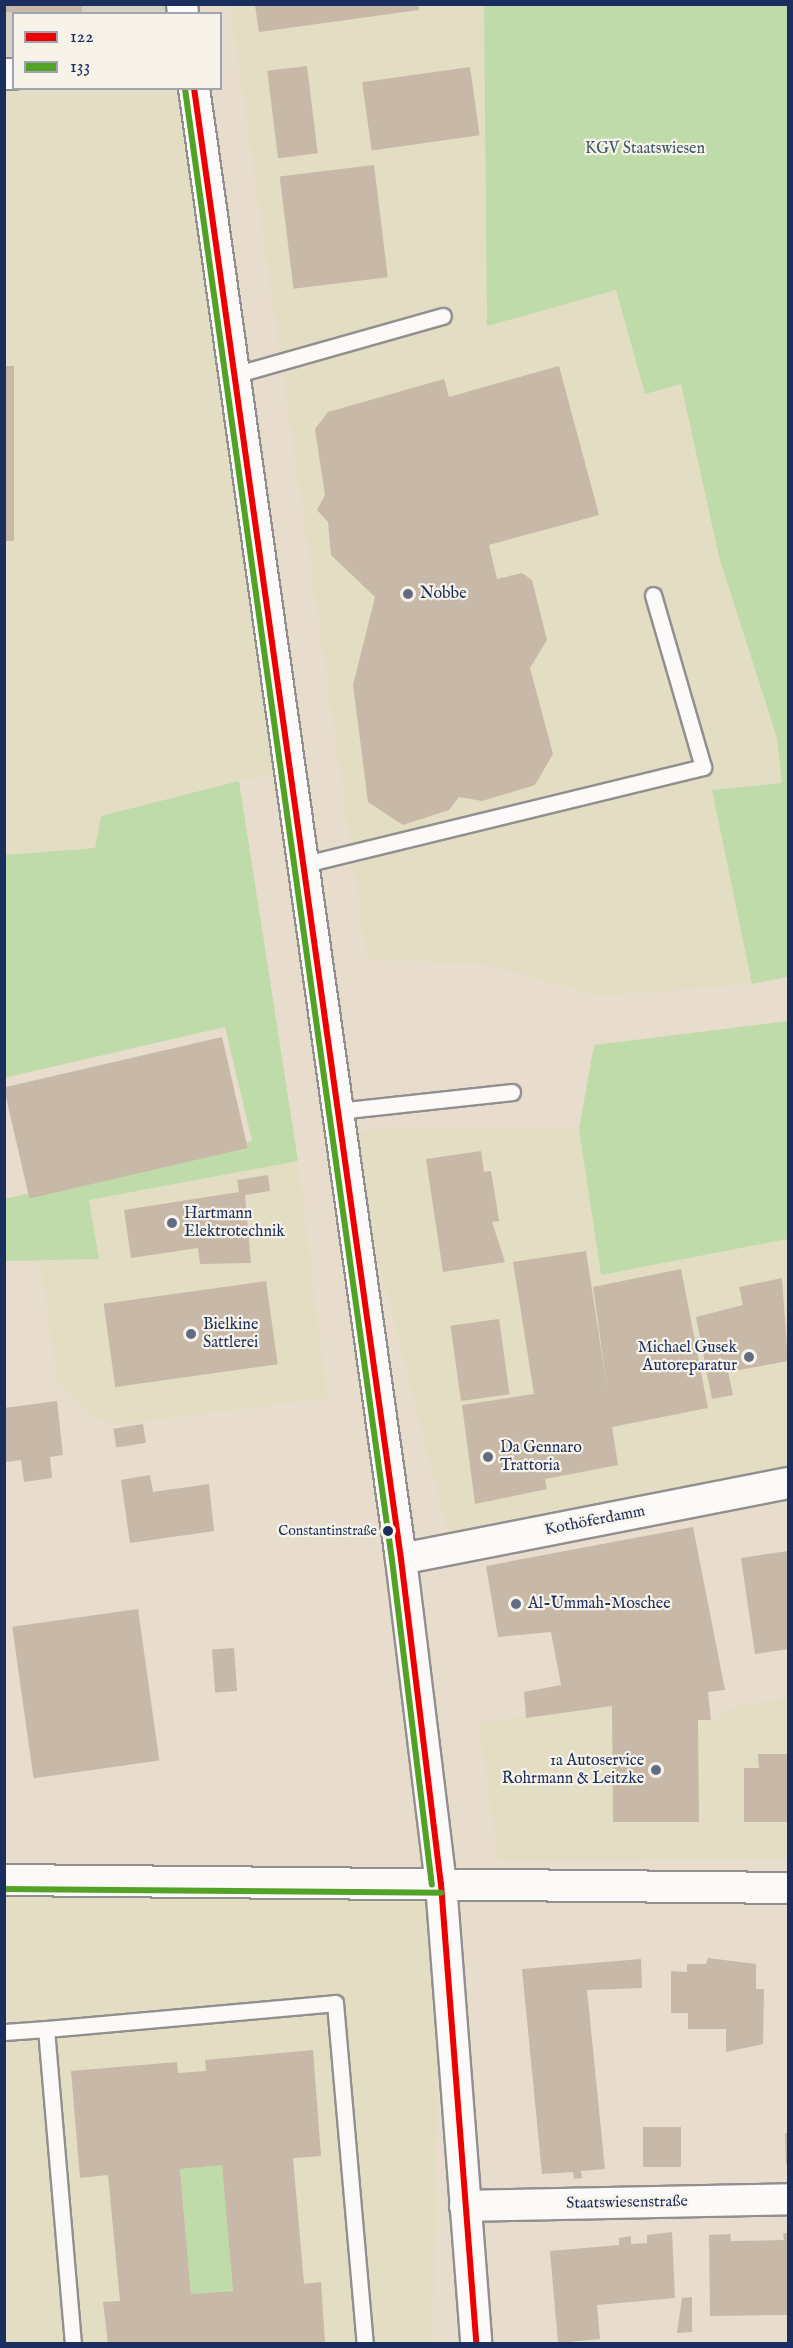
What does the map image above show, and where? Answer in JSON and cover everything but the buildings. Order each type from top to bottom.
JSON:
[{"type":"street","points":[[194,90],[301,865],[402,1559],[441,1884],[476,2343]]},
{"type":"street","name":"Kothöferdamm","points":[[402,1559],[789,1483]]},
{"type":"street","points":[[4,1880],[789,1888]]},
{"type":"street","name":"Staatswiesenstraße","points":[[465,2206],[789,2199]]},
{"type":"lane","points":[[234,375],[443,315]]},
{"type":"lane","points":[[301,865],[703,767],[652,595]]},
{"type":"lane","points":[[338,1111],[512,1092]]},
{"type":"lane","points":[[4,2032],[335,2004],[365,2343]]},
{"type":"lane","points":[[45,2029],[74,2343]]},
{"type":"shaded area","points":[[5,5],[182,5],[183,12],[12,12],[12,73],[5,73]]},
{"type":"shaded area","points":[[230,5],[484,5],[487,326],[616,290],[645,394],[681,384],[719,557],[777,738],[782,783],[712,790],[752,984],[601,996],[487,965],[367,959]]},
{"type":"shaded area","points":[[5,73],[12,85],[12,90],[194,90],[288,774],[239,781],[102,816],[96,848],[5,855]]},
{"type":"shaded area","points":[[405,1128],[579,1129],[601,1275],[788,1239],[788,1474],[449,1536],[345,1132]]},
{"type":"shaded area","points":[[298,1161],[327,1398],[113,1425],[86,1414],[57,1381],[40,1260],[99,1259],[89,1200]]},
{"type":"shaded area","points":[[788,1697],[788,1860],[498,1861],[479,1723],[611,1704],[613,1717],[716,1719],[731,1708]]},
{"type":"shaded area","points":[[5,1880],[441,1888],[433,2344],[4,2344]]},
{"type":"green space","name":"KGV Staatswiesen","points":[[484,5],[788,5],[788,977],[752,984],[712,790],[782,783],[777,738],[719,557],[681,384],[645,394],[616,290],[487,326]]},
{"type":"green space","points":[[239,781],[298,1161],[89,1200],[99,1259],[5,1261],[4,1199],[252,1141],[225,1027],[4,1078],[5,855],[95,848],[101,816]]},
{"type":"green space","points":[[788,1021],[788,1239],[601,1275],[579,1129],[594,1045]]},
{"type":"green space","points":[[222,2165],[233,2291],[191,2294],[180,2169]]},
{"type":"transit line","name":"133","points":[[185,90],[392,1560],[432,1885]]},
{"type":"transit line","name":"122","points":[[194,90],[401,1559],[441,1884],[476,2344]]},
{"type":"transit line","name":"133","points":[[4,1889],[441,1893]]},
{"type":"place","name":"Nobbe","points":[[408,594]]},
{"type":"place","name":"Hartmann Elektrotechnik","points":[[172,1223]]},
{"type":"place","name":"Bielkine Sattlerei","points":[[191,1334]]},
{"type":"place","name":"Michael Gusek Autoreparatur","points":[[749,1357]]},
{"type":"place","name":"Da Gennaro Trattoria","points":[[488,1457]]},
{"type":"place","name":"Constantinstraße","points":[[388,1531]]},
{"type":"place","name":"Al-Ummah-Moschee","points":[[516,1604]]},
{"type":"place","name":"1a Autoservice Rohrmann & Leitzke","points":[[656,1770]]}]
